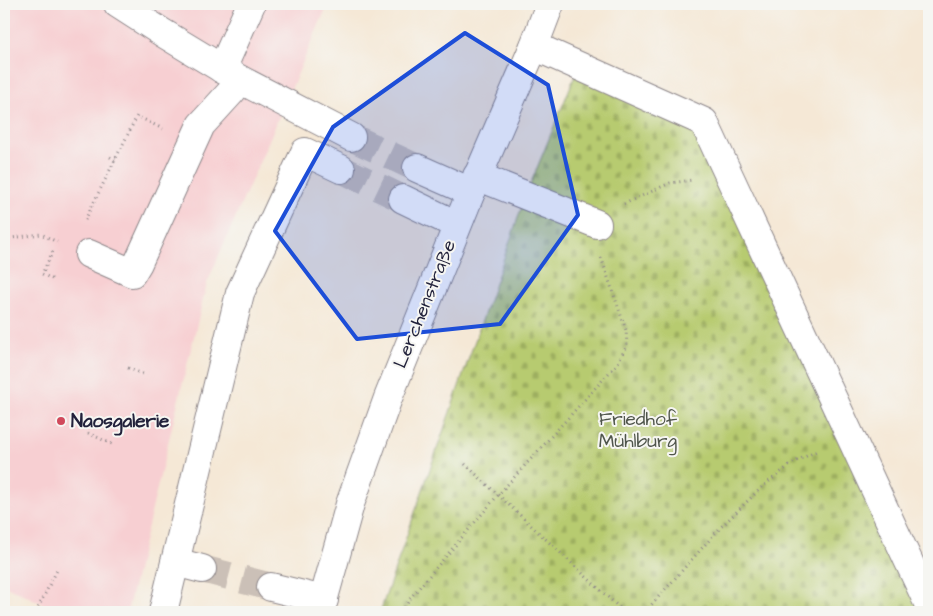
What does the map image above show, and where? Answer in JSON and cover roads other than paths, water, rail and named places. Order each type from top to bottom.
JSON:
[{"type":"street","points":[[118,4],[231,74],[351,137]]},
{"type":"street","points":[[89,254],[132,273],[202,125],[232,91],[231,74],[251,4]]},
{"type":"street","name":"Lerchenstraße","points":[[322,606],[350,504],[384,407],[457,225],[534,46],[550,4]]},
{"type":"street","points":[[534,46],[704,122],[929,605]]},
{"type":"street","points":[[163,612],[240,294],[305,152],[341,169]]},
{"type":"street","points":[[417,168],[474,184],[597,224]]},
{"type":"street","points":[[403,199],[457,225]]},
{"type":"street","points":[[175,562],[202,569]]},
{"type":"street","points":[[271,587],[322,606]]},
{"type":"tunnel","points":[[351,137],[417,168]]},
{"type":"tunnel","points":[[341,169],[403,199]]},
{"type":"tunnel","points":[[202,569],[271,587]]},
{"type":"place","name":"Naosgalerie","points":[[61,421]]},
{"type":"park label","name":"Friedhof Mühlburg","points":[[638,430]]}]
